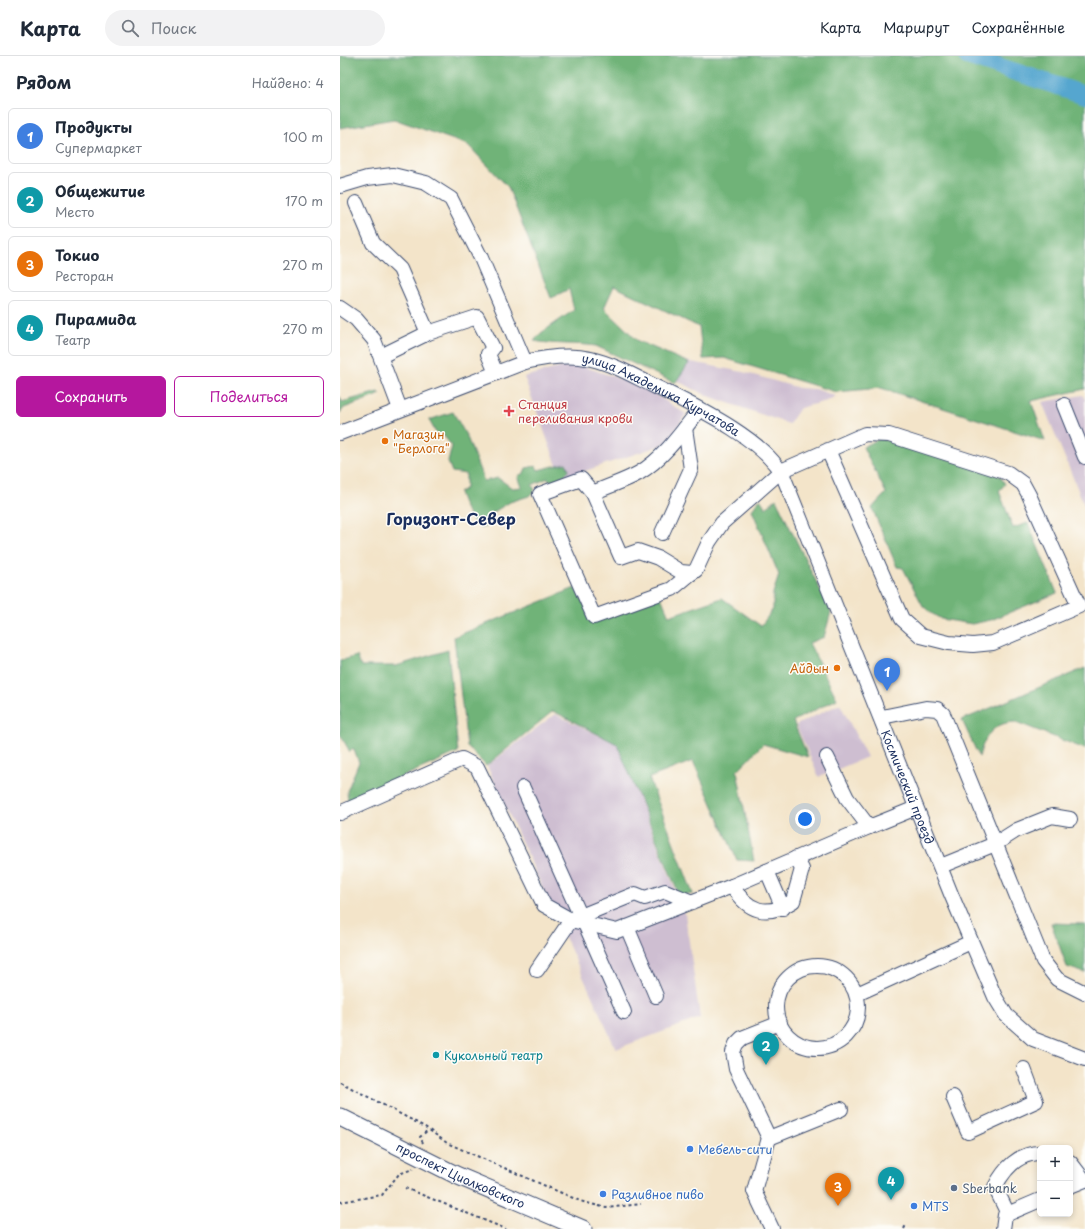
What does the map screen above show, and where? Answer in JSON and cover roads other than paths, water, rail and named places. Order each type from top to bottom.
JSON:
[{"type":"main road","name":"проспект Циолковского","points":[[340,1117],[456,1175],[583,1229]]},
{"type":"street","points":[[340,186],[367,178],[394,175],[426,183],[450,199],[481,258],[525,362]]},
{"type":"street","points":[[356,203],[373,243],[400,269],[428,333]]},
{"type":"street","points":[[340,308],[356,319],[374,340],[400,409]]},
{"type":"street","points":[[380,356],[428,333],[477,317],[493,348],[488,354],[496,373]]},
{"type":"street","name":"улица Академика Курчатова","points":[[340,433],[525,362],[565,356],[597,360],[625,372],[699,410],[750,442],[773,462],[781,472]]},
{"type":"street","points":[[1064,405],[1085,457]]},
{"type":"street","points":[[593,493],[645,469],[653,463],[685,428],[699,410]]},
{"type":"street","points":[[662,533],[691,468],[685,428]]},
{"type":"street","points":[[690,574],[681,572],[658,558],[638,551],[620,557],[593,493],[581,479],[540,494],[594,617],[672,589],[696,570],[709,542],[722,523],[781,472],[828,450],[865,434],[883,434],[1008,473],[1022,484],[1029,495],[1079,606],[993,643],[973,646],[955,644],[921,636],[902,619],[828,450]]},
{"type":"street","name":"Космический проезд","points":[[781,472],[882,717],[916,808],[995,997],[1006,1015],[1015,1025],[1033,1039],[1085,1059]]},
{"type":"street","points":[[882,717],[926,708],[937,708],[943,714],[1042,961],[1057,978],[1085,993]]},
{"type":"street","points":[[827,757],[847,798],[869,827]]},
{"type":"street","points":[[340,813],[462,759],[477,767],[544,905],[579,920],[617,931],[732,886],[916,808]]},
{"type":"street","points":[[523,788],[579,920],[624,1012]]},
{"type":"street","points":[[940,866],[995,844],[1017,830],[1052,816],[1070,819]]},
{"type":"street","points":[[732,886],[740,899],[756,909],[768,911],[783,908],[794,901],[799,884],[802,869],[796,858]]},
{"type":"street","points":[[767,871],[783,908]]},
{"type":"street","points":[[537,970],[579,920],[635,894],[645,898],[665,891],[692,902]]},
{"type":"street","points":[[627,927],[656,996]]},
{"type":"street","points":[[857,994],[971,942]]},
{"type":"street","points":[[816,965],[841,973],[851,982],[857,994],[859,1008],[856,1022],[849,1033],[838,1042],[825,1047],[811,1047],[798,1043],[787,1035],[780,1023],[776,1010],[777,997],[782,984],[791,975],[803,968],[816,965]]},
{"type":"street","points":[[772,1229],[754,1192],[769,1138],[735,1066],[733,1052],[736,1044],[742,1038],[780,1023]]},
{"type":"street","points":[[953,1097],[968,1132],[1036,1101],[1024,1069]]},
{"type":"street","points":[[769,1138],[840,1109]]},
{"type":"street","points":[[1008,1214],[995,1187],[1000,1176],[1010,1165],[1022,1157],[1037,1154]]},
{"type":"street","points":[[1073,1166],[1084,1180],[1073,1185]]},
{"type":"street","points":[[1003,1229],[1005,1215],[1037,1201]]},
{"type":"waterway","points":[[967,56],[1085,95]]},
{"type":"place","name":"Станция переливания крови","points":[[509,411]]},
{"type":"place","name":"Магазин \"Берлога\"","points":[[385,441]]},
{"type":"place","name":"Айдын","points":[[837,668]]},
{"type":"place","name":"Продукты","points":[[887,691]]},
{"type":"place","name":"Кукольный театр","points":[[436,1055]]},
{"type":"place","name":"Общежитие","points":[[766,1065]]},
{"type":"place","name":"Мебель-сити","points":[[690,1149]]},
{"type":"place","name":"Sberbank","points":[[954,1188]]},
{"type":"place","name":"Разливное пиво","points":[[603,1194]]},
{"type":"place","name":"Пирамида","points":[[891,1200]]},
{"type":"place","name":"Токио","points":[[838,1206]]},
{"type":"place","name":"MTS","points":[[914,1206]]},
{"type":"district","name":"Горизонт-Север","points":[[451,518]]}]
